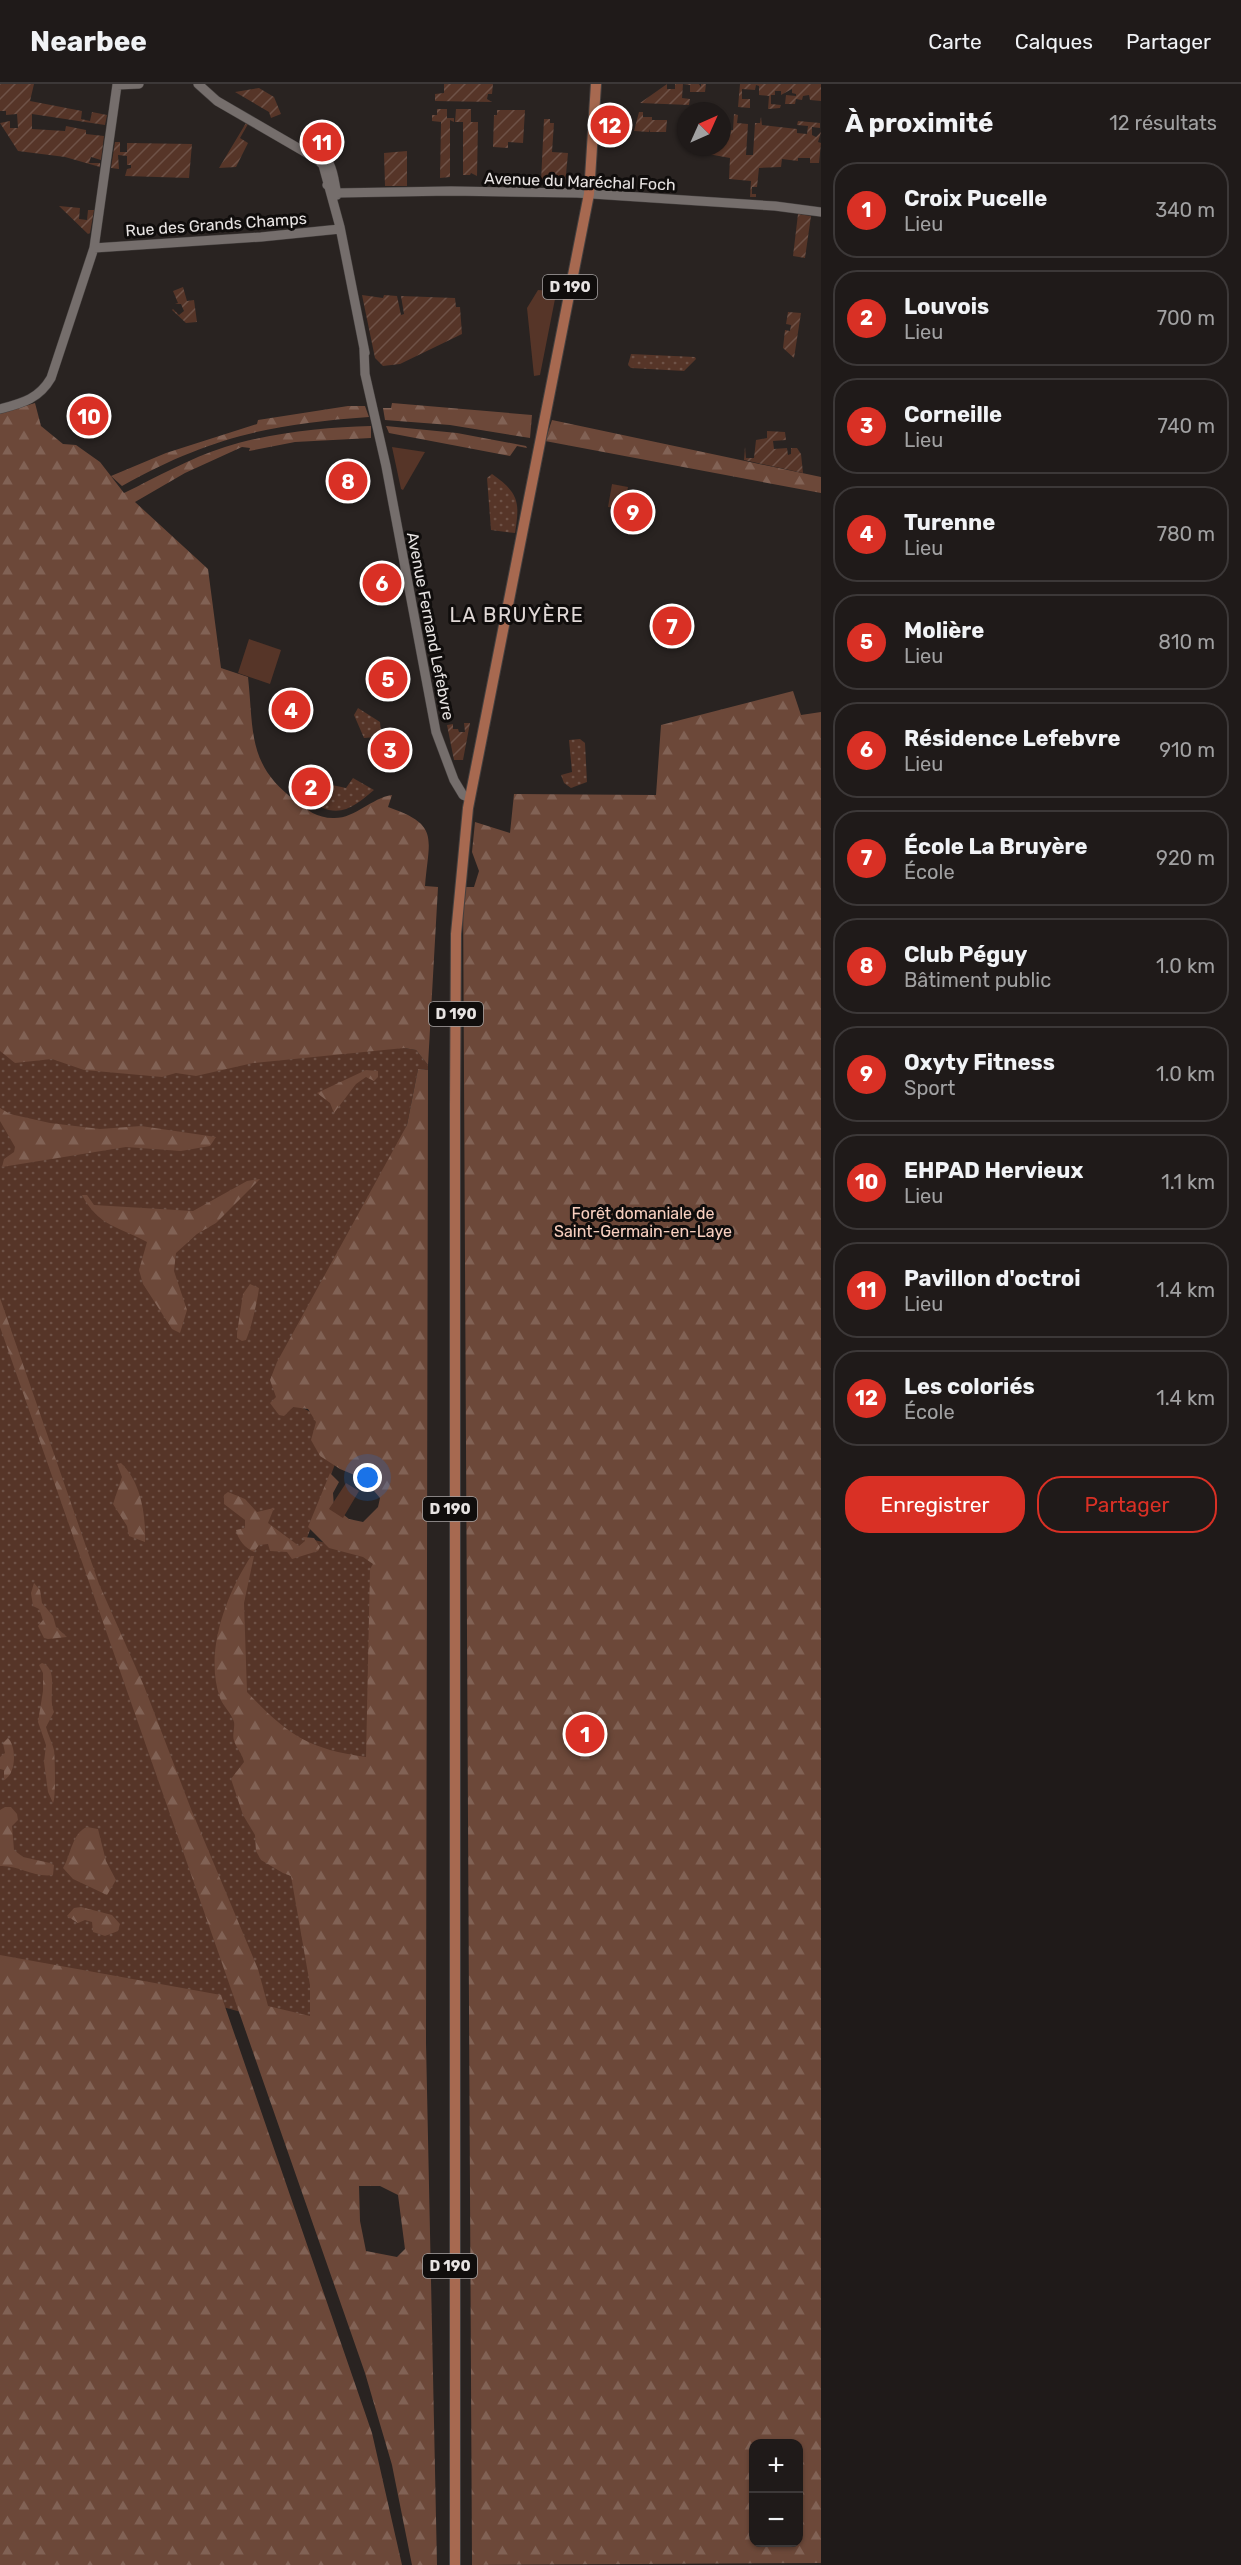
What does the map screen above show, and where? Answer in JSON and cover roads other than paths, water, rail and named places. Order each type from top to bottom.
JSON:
[{"type":"main road","name":"D 190","points":[[455,2565],[456,962],[459,880],[467,793],[543,436],[551,381],[589,194],[596,84]]},
{"type":"main road","name":"D 190","points":[[449,2565],[450,933],[455,861],[467,793],[540,411],[551,381]]},
{"type":"street","points":[[0,409],[28,401],[45,388],[51,378],[94,248],[117,85],[139,84]]},
{"type":"street","points":[[198,84],[214,98],[304,152],[325,162],[327,185],[335,197]]},
{"type":"street","points":[[205,84],[214,98]]},
{"type":"street","name":"Avenue Fernand Lefebvre","points":[[325,162],[340,213],[340,228],[364,349],[364,371],[377,433],[383,450],[436,732],[446,762],[467,793]]},
{"type":"street","name":"Avenue du Maréchal Foch","points":[[335,197],[451,190],[589,194],[766,205],[821,212]]},
{"type":"street","name":"Rue des Grands Champs","points":[[94,248],[261,237],[340,228]]},
{"type":"place","name":"Les coloriés","points":[[610,125]]},
{"type":"place","name":"Pavillon d'octroi","points":[[322,142]]},
{"type":"place","name":"EHPAD Hervieux","points":[[89,416]]},
{"type":"place","name":"Club Péguy","points":[[348,481]]},
{"type":"place","name":"Oxyty Fitness","points":[[633,512]]},
{"type":"place","name":"Résidence Lefebvre","points":[[382,583]]},
{"type":"place","name":"École La Bruyère","points":[[672,626]]},
{"type":"place","name":"Molière","points":[[388,679]]},
{"type":"place","name":"Turenne","points":[[291,710]]},
{"type":"place","name":"Corneille","points":[[390,750]]},
{"type":"place","name":"Louvois","points":[[311,787]]},
{"type":"place","name":"Croix Pucelle","points":[[585,1734]]},
{"type":"district","name":"LA BRUYÈRE","points":[[517,615]]},
{"type":"park label","name":"Forêt domaniale de Saint-Germain-en-Laye","points":[[643,1222]]}]
